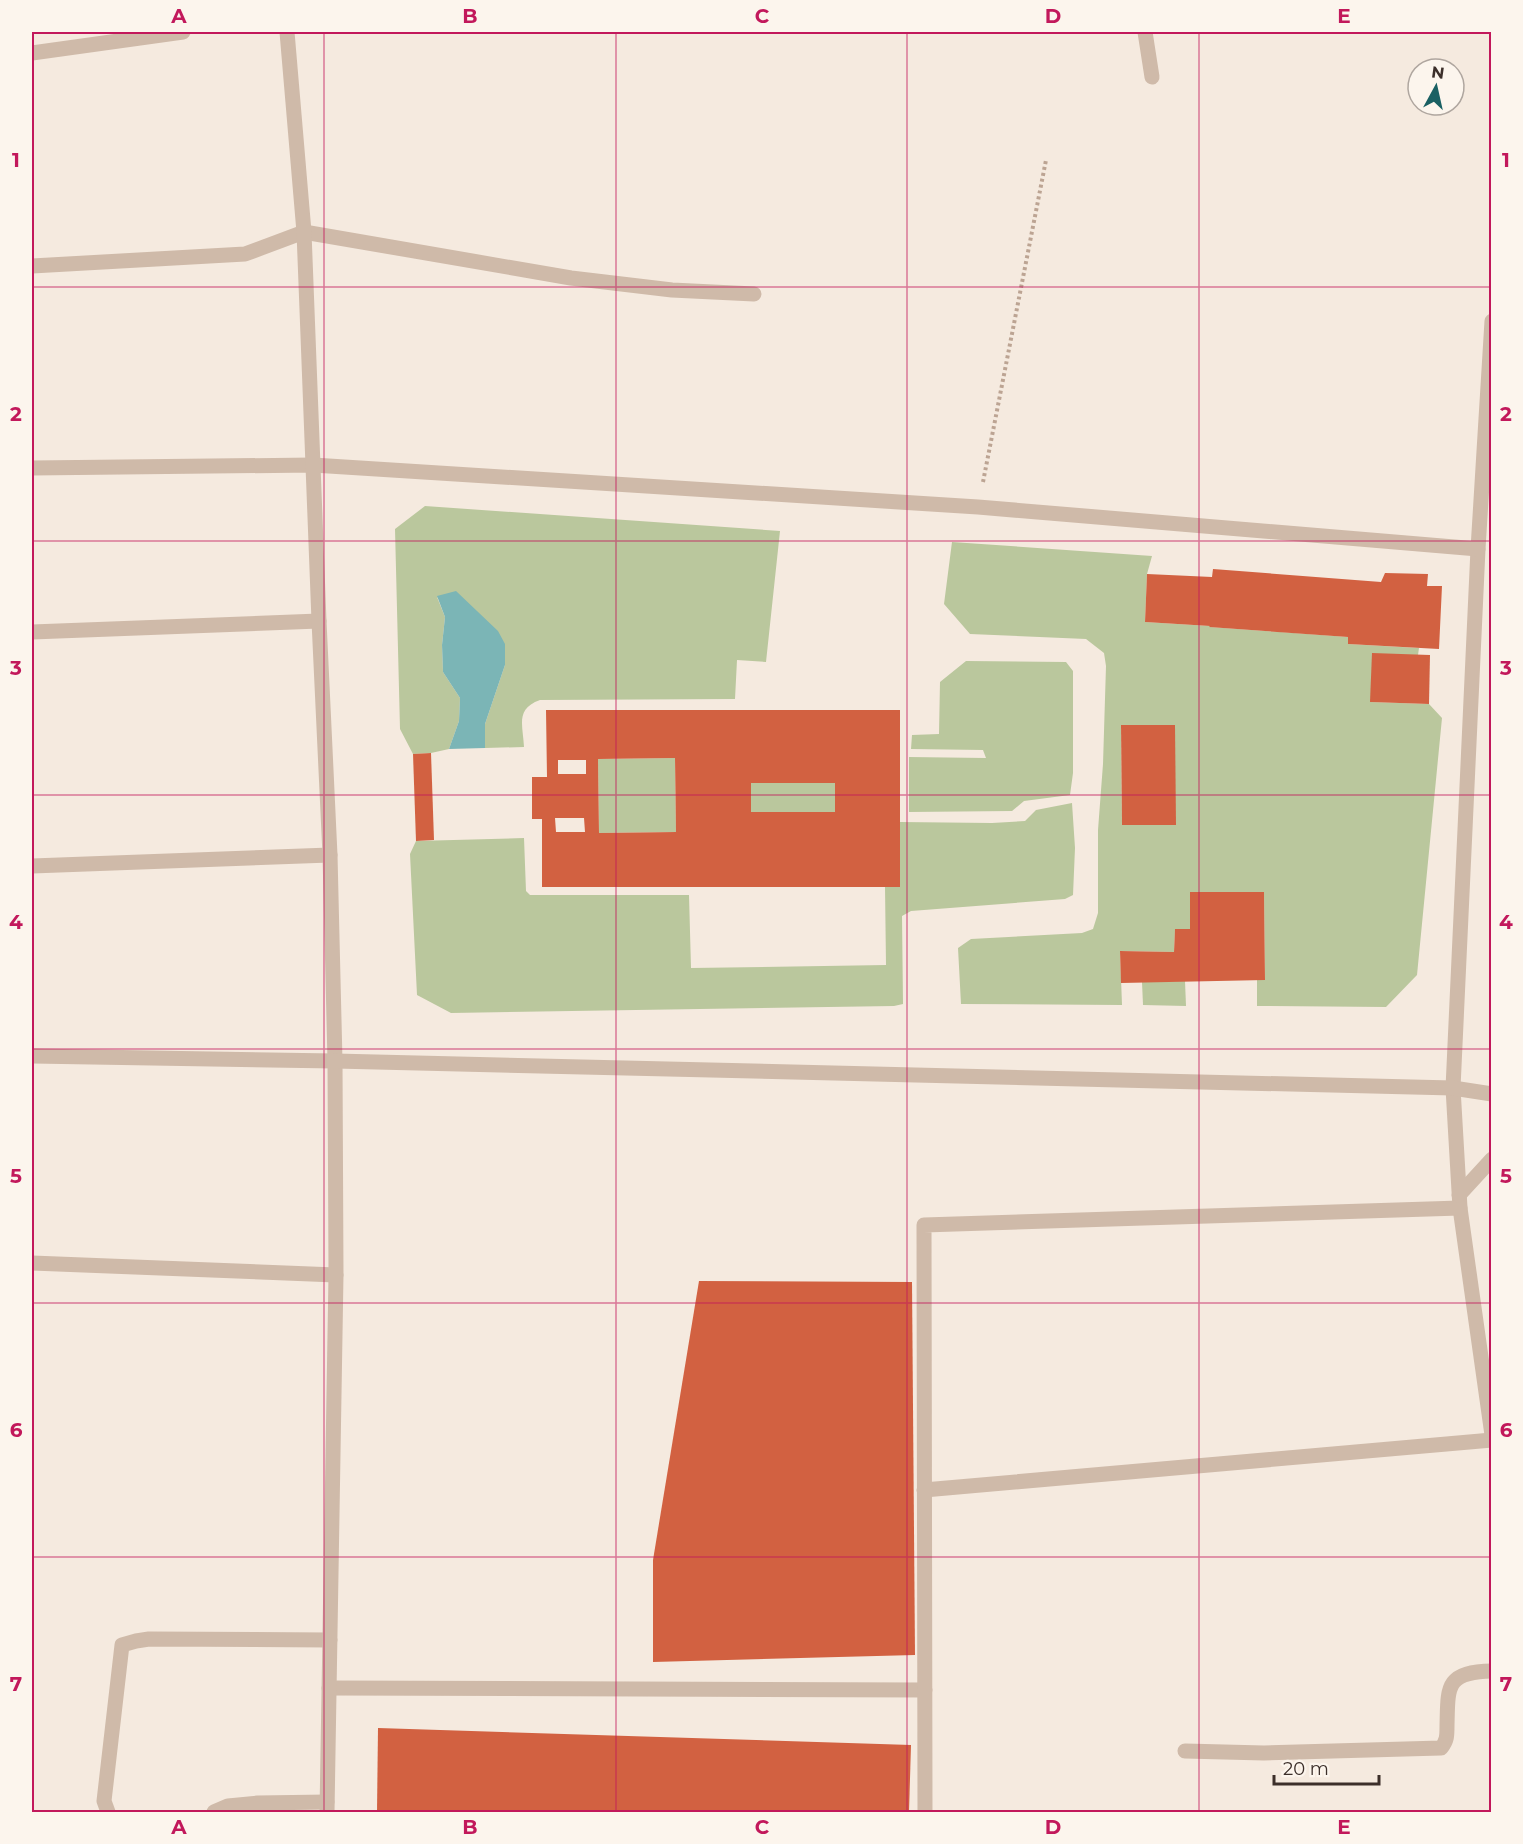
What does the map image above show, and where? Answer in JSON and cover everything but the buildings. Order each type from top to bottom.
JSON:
[{"type":"street","points":[[32,52],[183,32]]},
{"type":"street","points":[[214,1812],[228,1806],[258,1803],[327,1807],[336,1275],[330,855],[304,232],[287,32]]},
{"type":"street","points":[[1145,32],[1152,77]]},
{"type":"street","points":[[32,266],[245,254],[304,232],[572,278],[672,290],[754,294]]},
{"type":"street","points":[[1491,321],[1478,549],[1485,566],[1454,1089],[1460,1201],[1491,1435]]},
{"type":"street","points":[[32,468],[313,465],[978,507],[1478,549]]},
{"type":"street","points":[[32,632],[319,621]]},
{"type":"street","points":[[32,866],[330,855]]},
{"type":"street","points":[[32,1056],[334,1061],[1454,1089],[1491,1094]]},
{"type":"street","points":[[1460,1201],[1491,1160]]},
{"type":"street","points":[[925,1812],[924,1225],[1460,1201]]},
{"type":"street","points":[[32,1263],[336,1275]]},
{"type":"street","points":[[924,1490],[1491,1440]]},
{"type":"street","points":[[108,1812],[104,1801],[122,1645],[149,1639],[330,1640]]},
{"type":"street","points":[[1185,1751],[1264,1753],[1441,1748],[1447,1741],[1447,1698],[1450,1684],[1463,1674],[1491,1671]]},
{"type":"street","points":[[329,1688],[925,1690]]},
{"type":"path","points":[[978,507],[1046,160]]},
{"type":"green space","points":[[425,506],[780,531],[766,662],[737,660],[735,699],[540,700],[527,708],[524,713],[522,725],[524,747],[485,748],[485,724],[505,665],[437,597],[445,617],[442,645],[443,672],[460,698],[459,721],[449,749],[413,754],[400,729],[395,529]]},
{"type":"green space","points":[[952,542],[1152,556],[1147,574],[1145,622],[1348,637],[1348,644],[1419,648],[1418,655],[1370,702],[1429,704],[1442,718],[1417,975],[1386,1007],[1257,1006],[1257,980],[1265,979],[1264,892],[1191,892],[1190,929],[1175,930],[1174,952],[1120,951],[1122,1005],[961,1004],[958,948],[971,939],[1082,933],[1093,929],[1098,913],[1098,830],[1106,666],[1104,653],[1086,639],[970,634],[944,604]],"holes":[[[1121,725],[1173,825],[1122,825]]]},
{"type":"green space","points":[[966,661],[1066,662],[1073,671],[1073,773],[1070,795],[1024,801],[1012,811],[909,812],[909,757],[986,758],[983,750],[911,749],[912,735],[939,734],[940,682]]},
{"type":"green space","points":[[675,758],[676,832],[599,833],[598,759]]},
{"type":"green space","points":[[751,783],[835,783],[835,812],[751,812]]},
{"type":"green space","points":[[1072,803],[1075,848],[1073,895],[1065,899],[911,911],[902,916],[903,1004],[894,1006],[451,1013],[417,995],[410,854],[416,841],[524,838],[526,891],[530,895],[689,895],[691,968],[886,965],[885,887],[900,886],[900,822],[1025,821],[1036,810]]},
{"type":"green space","points":[[1185,981],[1186,1006],[1143,1005],[1142,982]]},
{"type":"water","points":[[456,591],[498,631],[505,644],[505,665],[485,724],[485,748],[449,749],[459,721],[460,698],[443,672],[442,645],[445,617],[437,596]]}]
